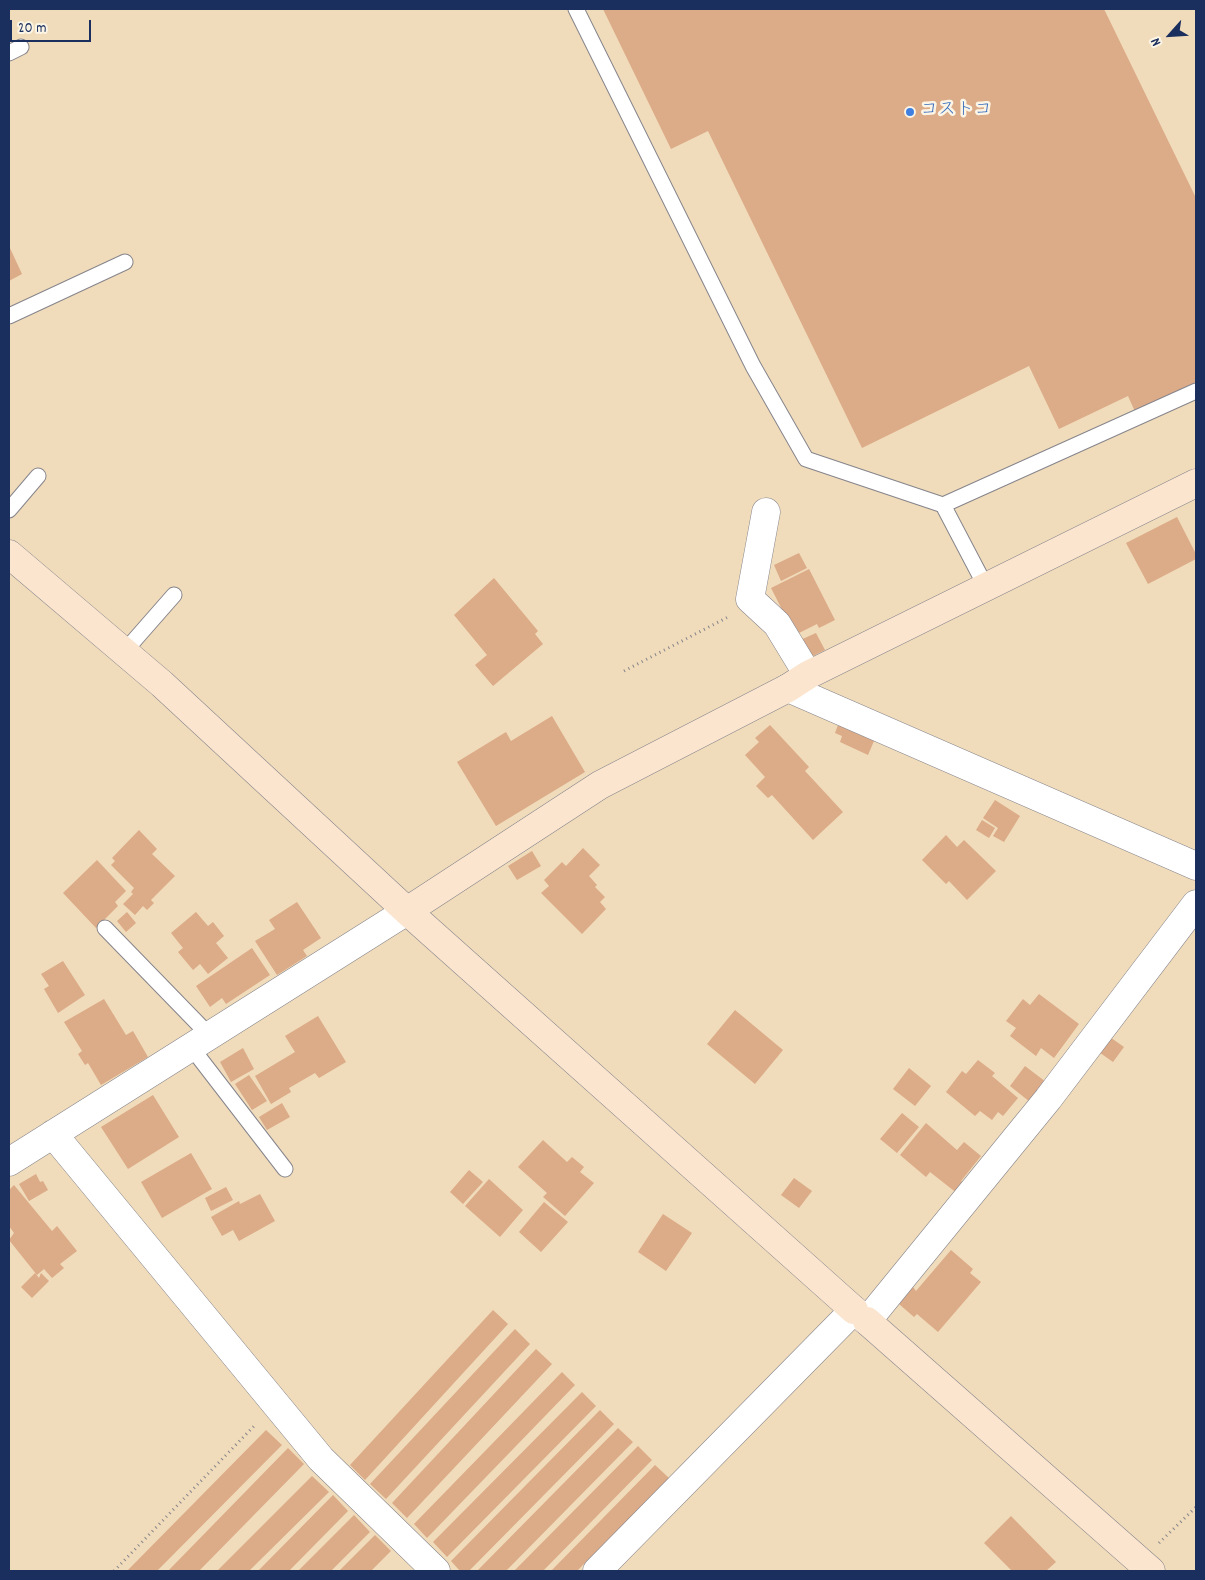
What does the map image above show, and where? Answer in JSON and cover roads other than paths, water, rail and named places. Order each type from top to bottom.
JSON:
[{"type":"street","points":[[9,1162],[407,911],[600,785],[798,681],[1196,483]]},
{"type":"street","points":[[766,512],[750,599],[777,624],[798,681],[1196,866]]},
{"type":"street","points":[[9,554],[169,691],[407,911],[1145,1566]]},
{"type":"street","points":[[597,1571],[861,1315],[1048,1099],[1196,904]]},
{"type":"street","points":[[53,1134],[321,1459],[436,1571]]},
{"type":"lane","points":[[576,9],[753,366],[806,459],[943,505],[1196,391]]},
{"type":"lane","points":[[9,316],[125,262]]},
{"type":"lane","points":[[9,510],[38,476]]},
{"type":"lane","points":[[943,505],[986,587]]},
{"type":"lane","points":[[124,652],[174,595]]},
{"type":"lane","points":[[105,928],[200,1041],[284,1169]]},
{"type":"place","name":"コストコ","points":[[910,112]]}]
